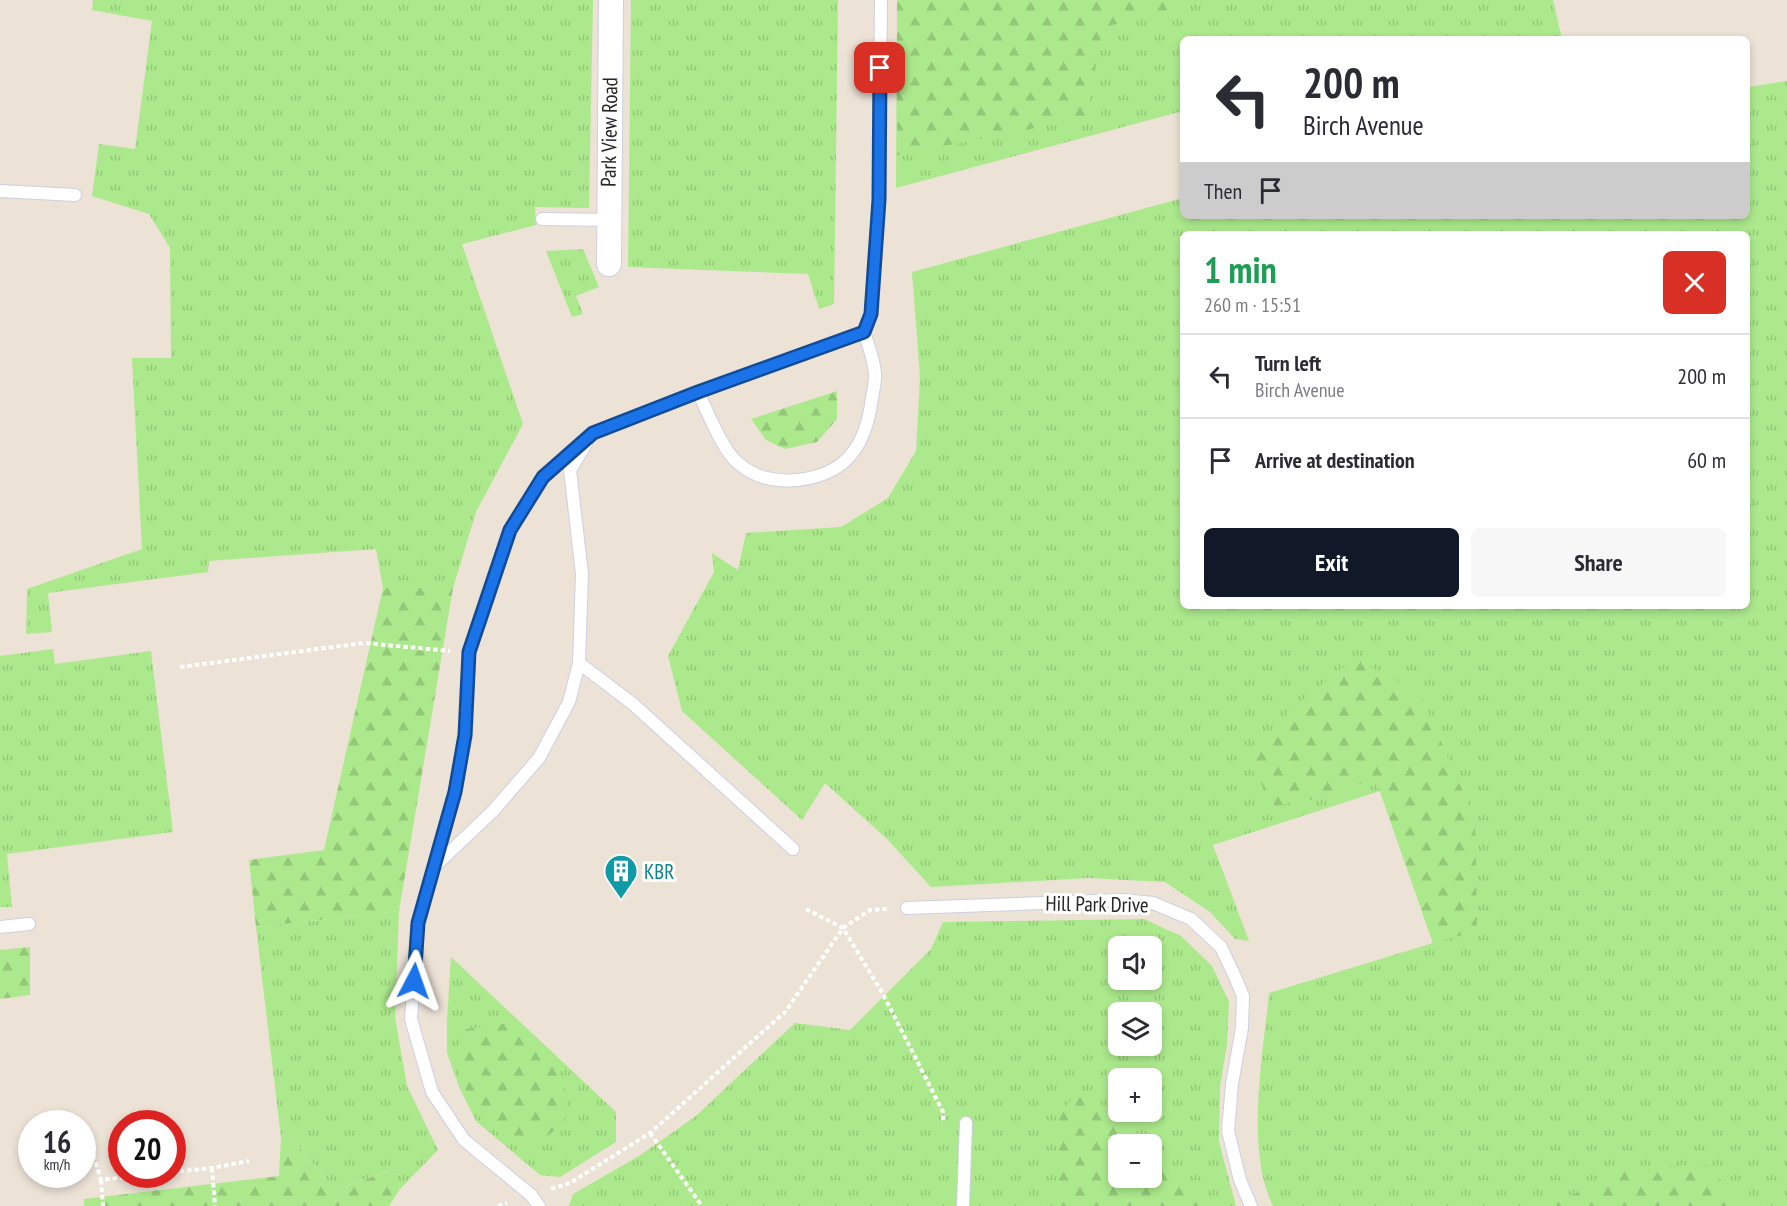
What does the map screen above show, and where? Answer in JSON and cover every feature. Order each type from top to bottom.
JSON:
[{"type":"street","name":"Park View Road","points":[[609,264],[611,0]]},
{"type":"lane","points":[[698,392],[728,451],[737,463],[760,478],[785,481],[814,478],[839,468],[855,452],[867,426],[876,374],[864,332],[871,314],[879,200],[881,0]]},
{"type":"lane","points":[[0,191],[75,195]]},
{"type":"lane","points":[[542,219],[609,220]]},
{"type":"lane","points":[[539,1206],[531,1195],[464,1140],[432,1092],[411,1019],[418,923],[455,792],[465,735],[469,652],[510,530],[543,477],[593,433],[864,332]]},
{"type":"lane","points":[[435,867],[494,811],[539,758],[569,702],[579,663],[582,574],[570,470],[593,433]]},
{"type":"lane","points":[[579,663],[633,704],[794,849]]},
{"type":"lane","name":"Hill Park Drive","points":[[907,908],[1122,900],[1153,903],[1191,919],[1221,947],[1243,996],[1242,1028],[1232,1084],[1228,1131],[1240,1180],[1251,1206]]},
{"type":"lane","points":[[0,927],[29,924]]},
{"type":"lane","points":[[963,1206],[966,1123]]},
{"type":"path","points":[[180,667],[364,643],[469,652]]},
{"type":"path","points":[[498,1206],[570,1184],[650,1133],[785,1012],[843,927],[870,910],[907,908]]},
{"type":"path","points":[[806,909],[843,927],[883,994],[943,1112]]},
{"type":"path","points":[[650,1133],[702,1206]]},
{"type":"path","points":[[186,1171],[249,1161]]},
{"type":"path","points":[[96,1164],[101,1180],[103,1206]]},
{"type":"path","points":[[212,1168],[215,1206]]},
{"type":"path","points":[[101,1180],[108,1179]]},
{"type":"green space","points":[[93,0],[593,0],[589,208],[535,207],[536,225],[462,244],[523,424],[476,512],[453,588],[383,588],[376,549],[209,561],[208,572],[48,593],[52,632],[26,634],[27,589],[142,549],[132,358],[171,358],[170,248],[149,214],[92,196],[99,144],[135,149],[152,21],[92,10]]},
{"type":"green space","points":[[631,0],[838,0],[834,304],[819,309],[808,274],[628,267]]},
{"type":"green space","points":[[897,0],[1553,0],[1561,36],[1180,36],[1180,112],[896,188]]},
{"type":"green space","points":[[897,0],[1202,0],[1102,28],[1087,118],[897,155]]},
{"type":"green space","points":[[1787,81],[1787,1206],[1273,1206],[1260,1158],[1258,1130],[1260,1073],[1269,993],[1433,943],[1380,791],[1213,845],[1249,941],[1235,939],[1210,912],[1165,882],[1088,878],[931,887],[887,839],[825,783],[802,820],[682,711],[668,656],[714,572],[712,553],[738,570],[746,533],[841,527],[888,498],[916,451],[920,377],[912,272],[1180,199],[1180,219],[1750,219],[1750,87]]},
{"type":"green space","points":[[583,249],[599,287],[576,296],[583,314],[572,317],[546,251]]},
{"type":"green space","points":[[837,391],[837,419],[817,442],[785,449],[766,440],[751,419]]},
{"type":"green space","points":[[383,588],[453,588],[399,911],[256,927],[249,860],[324,850]]},
{"type":"green space","points":[[53,649],[55,664],[151,651],[173,832],[7,854],[12,907],[0,907],[0,656]]},
{"type":"green space","points":[[1356,658],[1421,696],[1475,819],[1477,931],[1433,943],[1375,777],[1335,795],[1275,806],[1250,766],[1292,708]]},
{"type":"green space","points":[[399,911],[395,1017],[407,1086],[438,1150],[400,1189],[394,1169],[335,1190],[291,1137],[281,1137],[256,927]]},
{"type":"green space","points":[[1144,919],[1181,936],[1212,966],[1229,1002],[1227,1044],[1220,1087],[1219,1142],[1236,1206],[569,1206],[573,1194],[639,1156],[696,1116],[795,1023],[850,1030],[931,949],[943,922]]},
{"type":"green space","points":[[30,947],[30,995],[0,999],[0,950]]},
{"type":"green space","points":[[451,957],[616,1112],[616,1142],[560,1177],[540,1175],[476,1121],[460,1089],[447,1053]]},
{"type":"green space","points":[[518,1022],[552,1052],[567,1095],[565,1121],[542,1141],[505,1138],[474,1111],[454,1060],[466,1029]]},
{"type":"green space","points":[[1079,1088],[1108,1111],[1108,1122],[1123,1122],[1138,1134],[1108,1134],[1108,1188],[1162,1188],[1162,1152],[1168,1157],[1202,1206],[1052,1206],[1059,1193],[1059,1116]]},
{"type":"green space","points":[[281,1137],[291,1137],[335,1190],[395,1169],[400,1189],[389,1206],[84,1206],[84,1199],[279,1176]]},
{"type":"green space","points":[[1708,1165],[1743,1206],[1547,1206],[1638,1166]]},
{"type":"place","name":"KBR","points":[[621,900]]},
{"type":"route","points":[[414,981],[418,923],[455,792],[465,735],[469,652],[510,530],[543,477],[593,433],[864,332],[871,314],[879,200],[880,68]]}]
